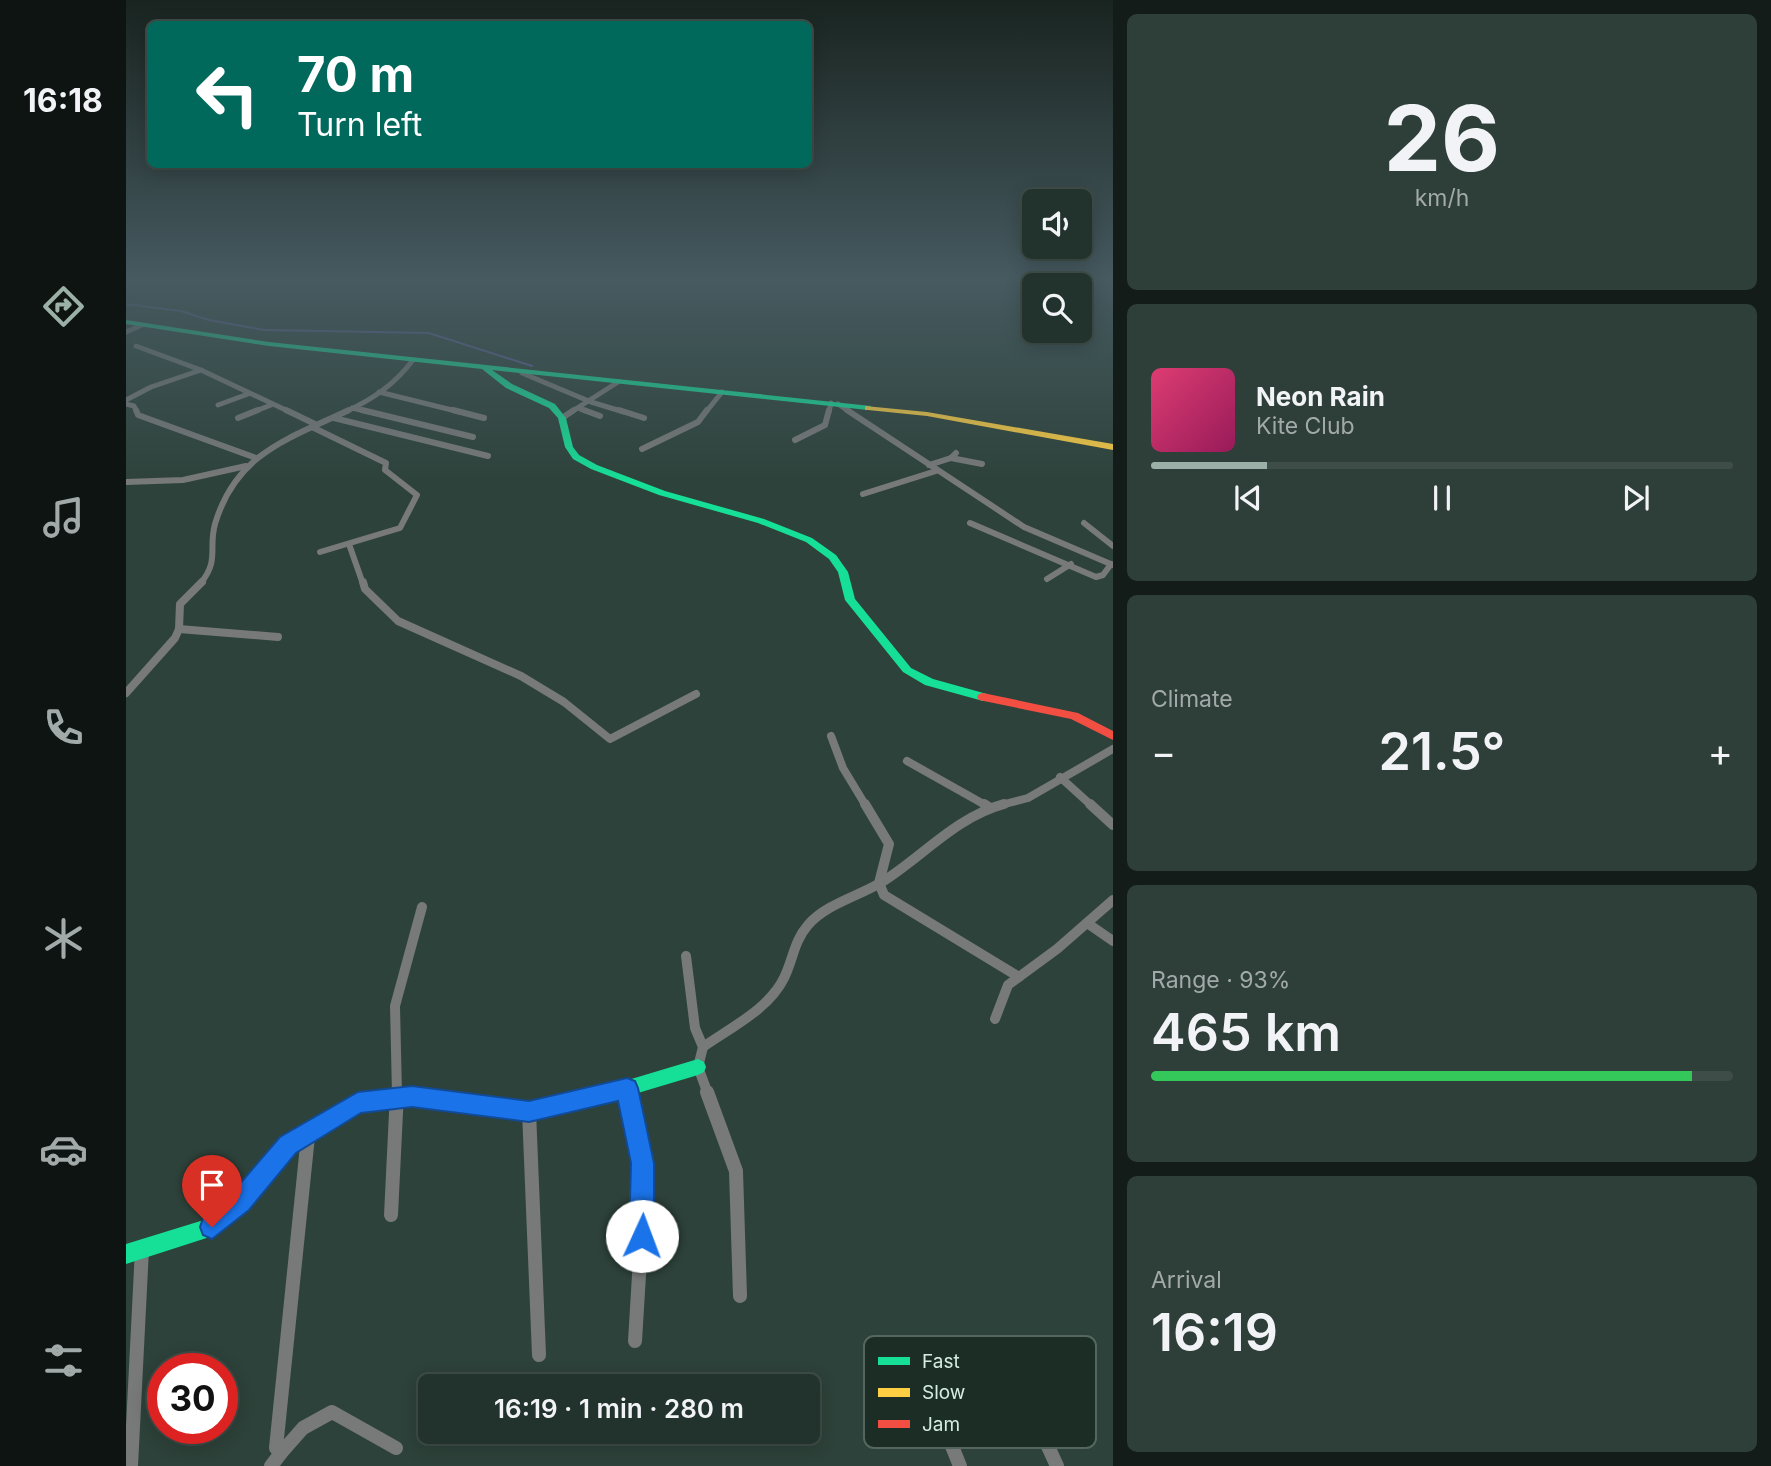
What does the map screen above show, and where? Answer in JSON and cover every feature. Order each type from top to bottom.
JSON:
[{"type":"main road","points":[[300,347],[522,373],[834,403],[989,424],[1113,447]]},
{"type":"main road","points":[[485,369],[509,386],[552,406],[562,418],[569,447],[576,457],[594,467],[662,494],[761,522],[809,540],[833,557],[844,572],[850,600],[870,628],[884,638],[907,670],[929,682],[974,695],[1074,716],[1113,736]]},
{"type":"main road","points":[[126,1254],[212,1227],[241,1202],[288,1145],[308,1136],[358,1103],[412,1097],[529,1111],[627,1088],[698,1067]]},
{"type":"street","points":[[140,347],[201,370],[386,463],[385,470],[417,495],[400,528],[320,552]]},
{"type":"street","points":[[126,693],[167,648],[179,629],[180,604],[204,580],[212,566],[216,554],[214,532],[226,498],[246,466],[289,435],[334,418],[379,392],[407,372],[413,360]]},
{"type":"street","points":[[126,402],[150,387],[201,370]]},
{"type":"street","points":[[522,373],[591,402],[644,418]]},
{"type":"street","points":[[562,418],[591,402],[618,382]]},
{"type":"street","points":[[642,449],[689,428],[722,391]]},
{"type":"street","points":[[379,392],[484,418]]},
{"type":"street","points":[[218,405],[248,394]]},
{"type":"street","points":[[126,402],[134,406],[138,415],[256,458]]},
{"type":"street","points":[[795,440],[825,425],[834,403],[1024,527],[1112,565],[1100,577],[970,523]]},
{"type":"street","points":[[238,418],[271,405]]},
{"type":"street","points":[[352,408],[473,437]]},
{"type":"street","points":[[579,409],[600,416]]},
{"type":"street","points":[[334,418],[488,456]]},
{"type":"street","points":[[929,465],[953,456],[982,464]]},
{"type":"street","points":[[126,482],[183,480],[246,466]]},
{"type":"street","points":[[863,494],[936,471]]},
{"type":"street","points":[[1084,523],[1113,546]]},
{"type":"street","points":[[349,544],[365,589],[398,621],[522,676],[564,702],[610,739],[696,694]]},
{"type":"street","points":[[1047,579],[1072,564]]},
{"type":"street","points":[[179,629],[278,637]]},
{"type":"street","points":[[831,736],[843,768],[889,844],[879,883],[884,895],[1019,977]]},
{"type":"street","points":[[703,1047],[764,1004],[784,979],[794,946],[809,923],[834,906],[879,883],[929,845],[990,808],[1028,799],[1060,777],[1113,749]]},
{"type":"street","points":[[907,761],[990,808]]},
{"type":"street","points":[[1060,777],[1113,825]]},
{"type":"street","points":[[995,1019],[1008,985],[1113,900]]},
{"type":"street","points":[[391,1215],[397,1099],[396,1006],[422,907]]},
{"type":"street","points":[[1087,923],[1113,941]]},
{"type":"street","points":[[685,956],[695,1028],[703,1047],[698,1067],[736,1171],[740,1296]]},
{"type":"street","points":[[627,1088],[642,1163],[643,1209],[635,1341]]},
{"type":"street","points":[[529,1111],[539,1354]]},
{"type":"street","points":[[276,1460],[308,1136]]},
{"type":"street","points":[[131,1466],[142,1249]]},
{"type":"street","points":[[276,1460],[297,1431],[320,1416],[332,1412],[397,1448]]},
{"type":"street","points":[[953,1448],[960,1466]]},
{"type":"street","points":[[1049,1448],[1057,1466]]},
{"type":"waterway","points":[[474,347],[532,366]]},
{"type":"traffic: fast","points":[[301,347],[868,408]]},
{"type":"traffic: fast","points":[[486,369],[509,386],[552,406],[562,418],[569,447],[576,457],[594,467],[662,493],[761,521],[809,540],[833,557],[843,572],[850,600],[907,670],[929,682],[983,697]]},
{"type":"traffic: fast","points":[[126,1254],[212,1227],[241,1202],[288,1145],[358,1103],[412,1096],[529,1111],[598,1097],[698,1067]]},
{"type":"traffic: slow","points":[[868,408],[927,414],[1113,447]]},
{"type":"traffic: jam","points":[[983,697],[1074,716],[1113,736]]},
{"type":"route","points":[[212,1227],[241,1202],[288,1145],[308,1136],[358,1103],[412,1097],[529,1111],[627,1088],[642,1163],[642,1236]]}]
